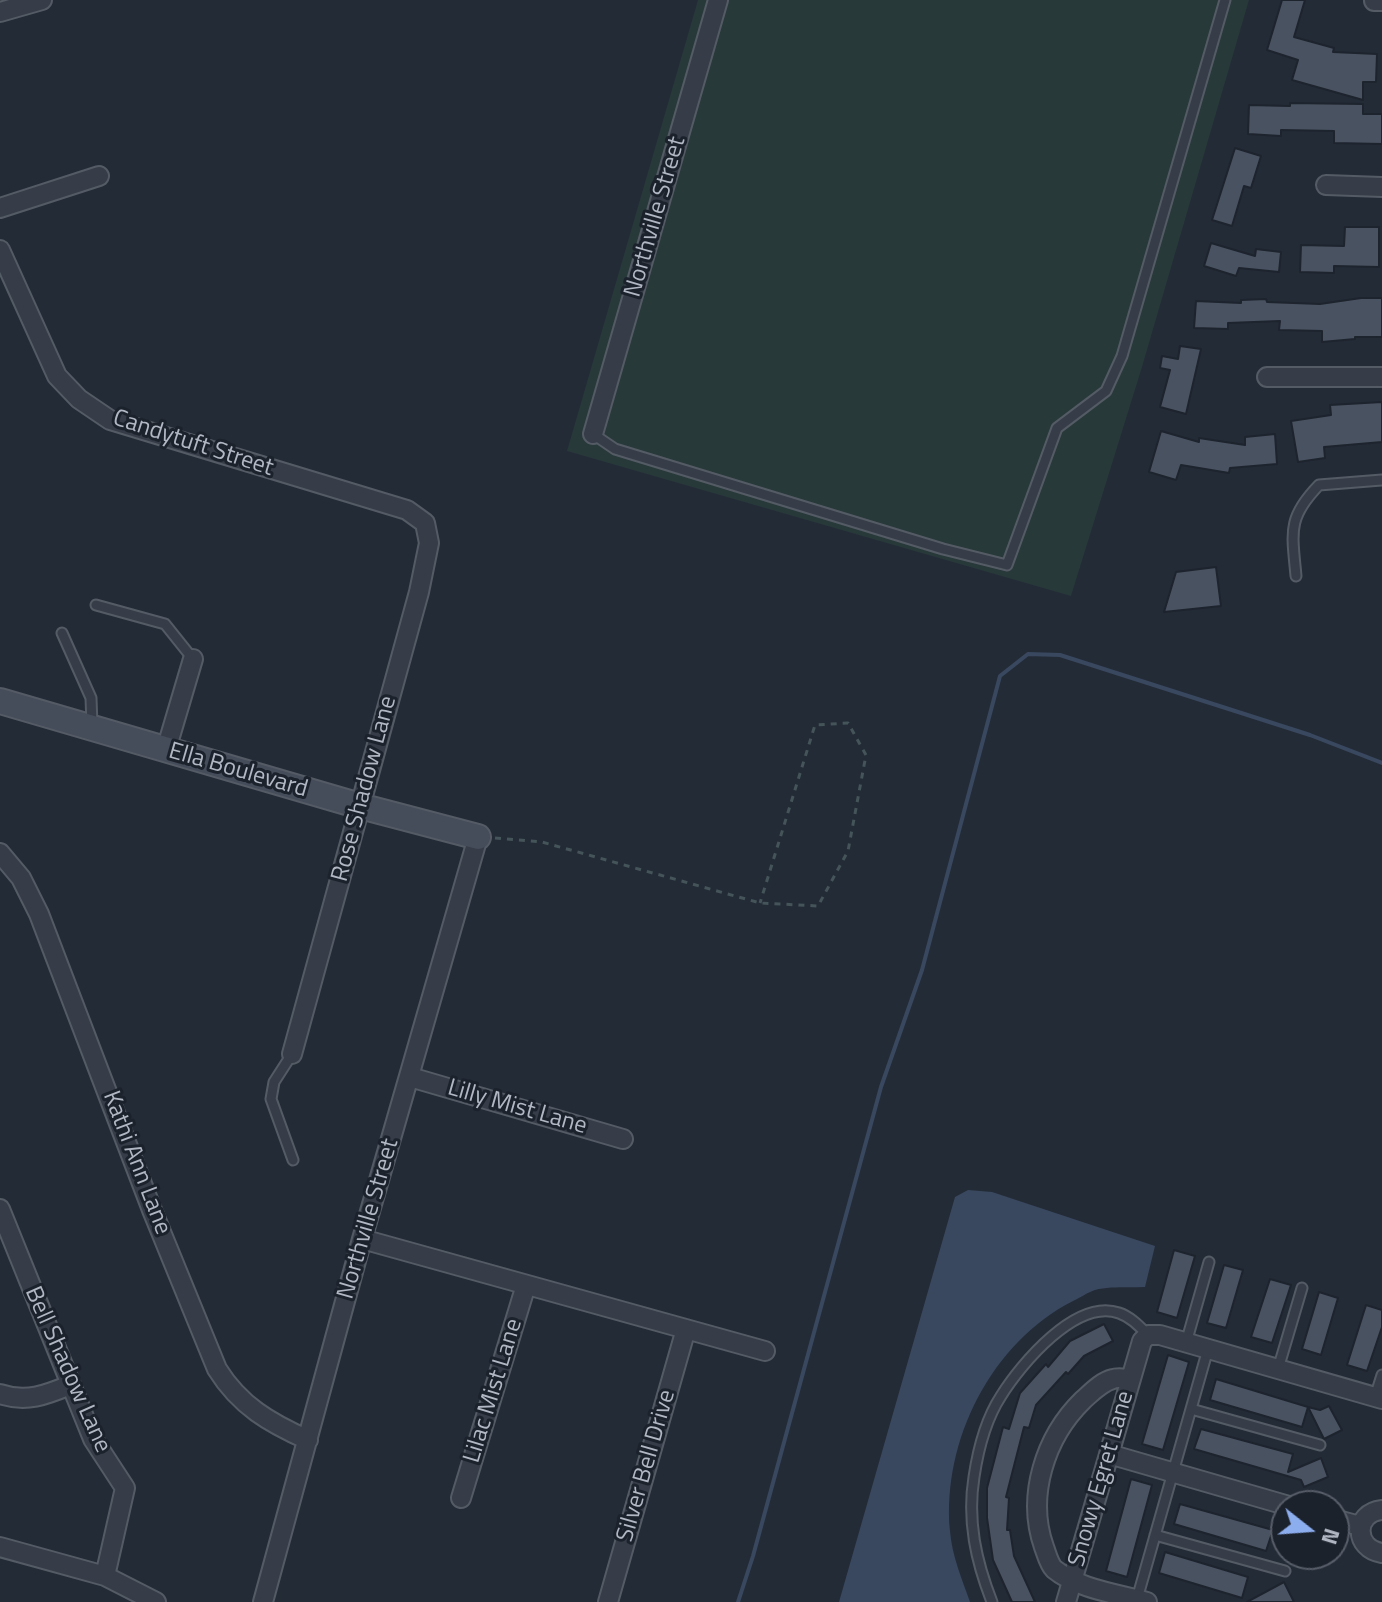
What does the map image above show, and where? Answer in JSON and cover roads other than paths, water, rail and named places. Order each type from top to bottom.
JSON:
[{"type":"street","points":[[0,12],[42,0]]},
{"type":"street","name":"Northville Street","points":[[593,434],[718,0]]},
{"type":"street","points":[[1374,1],[1382,1]]},
{"type":"street","points":[[0,208],[99,176]]},
{"type":"street","points":[[1326,185],[1382,187]]},
{"type":"street","name":"Candytuft Street","points":[[0,250],[57,376],[79,399],[110,420],[407,510],[425,523]]},
{"type":"street","points":[[1267,377],[1382,377]]},
{"type":"street","name":"Rose Shadow Lane","points":[[292,1054],[427,562],[429,543],[425,523]]},
{"type":"street","points":[[166,750],[193,659]]},
{"type":"street","name":"Ella Boulevard","points":[[0,701],[360,806],[478,837]]},
{"type":"street","name":"Northville Street","points":[[263,1602],[362,1239],[478,837]]},
{"type":"street","name":"Kathi Ann Lane","points":[[0,853],[21,878],[39,914],[152,1210],[217,1369],[226,1384],[250,1409],[308,1440]]},
{"type":"street","name":"Lilly Mist Lane","points":[[410,1077],[623,1139]]},
{"type":"street","name":"Bell Shadow Lane","points":[[0,1209],[93,1439],[125,1488],[105,1576]]},
{"type":"street","points":[[362,1239],[765,1351]]},
{"type":"street","name":"Lilac Mist Lane","points":[[461,1498],[526,1285]]},
{"type":"street","name":"Silver Bell Drive","points":[[608,1602],[686,1329]]},
{"type":"street","points":[[1148,1335],[1379,1398]]},
{"type":"street","name":"Snowy Egret Lane","points":[[1066,1602],[1142,1341],[1148,1335]]},
{"type":"street","name":"Snowy Egret Lane","points":[[1072,1580],[1051,1567],[1038,1531],[1037,1501],[1042,1468],[1054,1438],[1075,1408],[1096,1388],[1113,1379],[1131,1379]]},
{"type":"street","points":[[0,1394],[27,1399],[70,1385]]},
{"type":"street","points":[[1109,1454],[1270,1501]]},
{"type":"street","points":[[1382,1510],[1369,1513],[1360,1526],[1365,1546],[1382,1553]]},
{"type":"street","points":[[1350,1523],[1360,1526]]},
{"type":"street","points":[[0,1547],[105,1576],[156,1602]]},
{"type":"street","points":[[1072,1580],[1142,1600]]},
{"type":"lane","points":[[593,434],[615,449],[943,549],[1007,565],[1057,428],[1106,391],[1122,356],[1225,0]]},
{"type":"lane","points":[[1296,576],[1292,530],[1301,503],[1319,485],[1382,480]]},
{"type":"lane","points":[[96,605],[165,624],[193,659]]},
{"type":"lane","points":[[62,633],[91,698],[92,728]]},
{"type":"lane","points":[[292,1054],[274,1082],[271,1099],[293,1160]]},
{"type":"lane","points":[[1186,1343],[1209,1262]]},
{"type":"lane","points":[[1278,1369],[1302,1288]]},
{"type":"lane","points":[[992,1602],[978,1565],[970,1521],[974,1477],[985,1429],[1000,1397],[1032,1354],[1079,1318],[1103,1311],[1118,1312],[1133,1320],[1148,1335]]},
{"type":"lane","points":[[1142,1600],[1155,1535],[1208,1349]]},
{"type":"lane","points":[[1379,1398],[1382,1375]]},
{"type":"lane","points":[[1191,1409],[1320,1445]]},
{"type":"lane","points":[[1155,1535],[1285,1571]]},
{"type":"water","points":[[968,1190],[992,1192],[1155,1246],[1145,1287],[1095,1290],[1044,1319],[1018,1341],[978,1397],[954,1462],[950,1497],[953,1549],[970,1602],[839,1602],[955,1197]]},
{"type":"waterway","points":[[738,1602],[881,1087],[922,970],[1000,676],[1028,654],[1060,655],[1310,735],[1382,763]]}]
